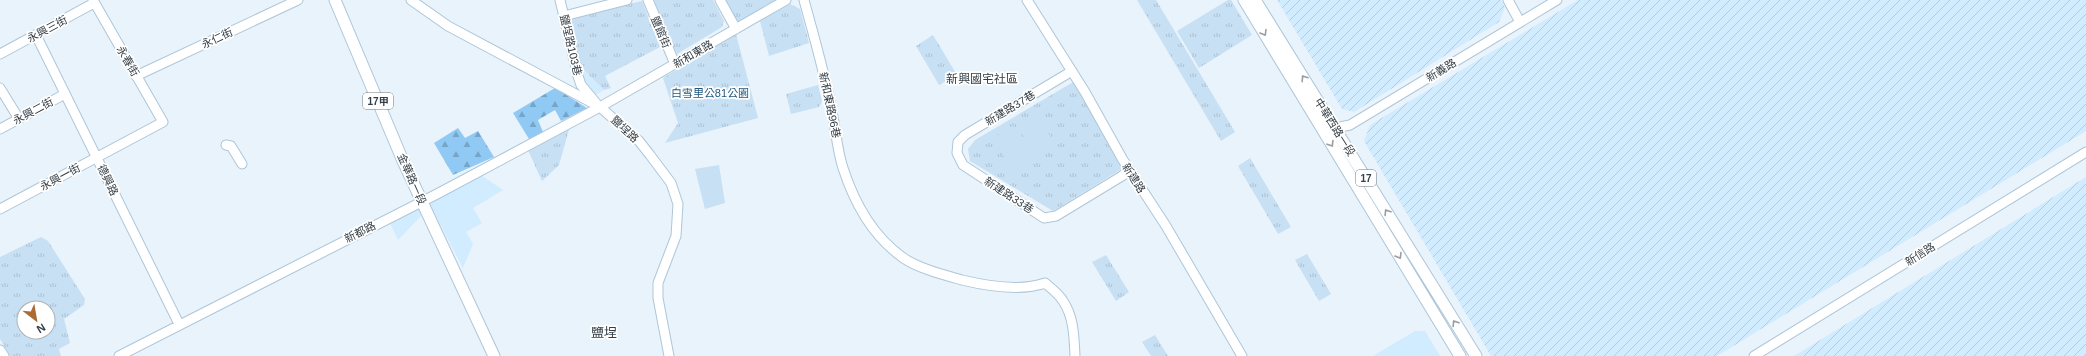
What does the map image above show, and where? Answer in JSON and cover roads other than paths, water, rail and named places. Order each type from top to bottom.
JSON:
[{"type":"main road","name":"金華路一段","points":[[335,0],[421,201],[494,356]]},
{"type":"main road","name":"中華西路一段","points":[[1244,0],[1460,356]]},
{"type":"main road","name":"中華西路一段","points":[[1255,0],[1476,356]]},
{"type":"street","name":"永仁街","points":[[136,76],[298,0]]},
{"type":"street","name":"鹽埕路","points":[[411,0],[448,26],[600,107],[639,141],[671,183],[678,204],[676,236],[658,283],[658,298],[669,356]]},
{"type":"street","name":"鹽埕路103巷","points":[[560,0],[581,85],[600,107]]},
{"type":"street","points":[[564,16],[627,0]]},
{"type":"street","name":"鹽館街","points":[[648,0],[675,64]]},
{"type":"street","points":[[720,0],[736,29]]},
{"type":"street","name":"新和東路","points":[[600,107],[786,0]]},
{"type":"street","name":"新和東路96巷","points":[[804,0],[828,94],[843,168],[860,209],[878,235],[903,258],[942,275],[978,284],[1035,287],[1045,283],[1063,300],[1074,329],[1075,356]]},
{"type":"street","name":"新建路","points":[[1027,0],[1072,71],[1129,170],[1166,226],[1242,356]]},
{"type":"street","points":[[1508,0],[1520,22]]},
{"type":"street","name":"新義路","points":[[1322,130],[1336,129],[1350,125],[1557,0]]},
{"type":"street","name":"永春街","points":[[94,2],[163,122]]},
{"type":"street","name":"永興三街","points":[[0,54],[94,2]]},
{"type":"street","name":"德興路","points":[[36,35],[179,324]]},
{"type":"street","name":"新建路37巷","points":[[957,153],[958,142],[965,135],[1072,71]]},
{"type":"street","points":[[0,88],[19,119]]},
{"type":"street","name":"永興二街","points":[[0,129],[65,94]]},
{"type":"street","name":"新都路","points":[[120,356],[179,324],[421,201],[600,107]]},
{"type":"street","name":"永興一街","points":[[0,209],[163,122]]},
{"type":"street","points":[[226,145],[231,146],[242,164]]},
{"type":"street","name":"新信路","points":[[1754,356],[2086,152]]},
{"type":"street","name":"新建路33巷","points":[[957,153],[963,165],[1044,218],[1056,216],[1122,176],[1129,170]]},
{"type":"street","points":[[0,350],[4,356]]},
{"type":"district","name":"新興國宅社區","points":[[982,79]]},
{"type":"district","name":"鹽埕","points":[[604,332]]},
{"type":"park label","name":"白雪里公81公園","points":[[710,93]]}]
